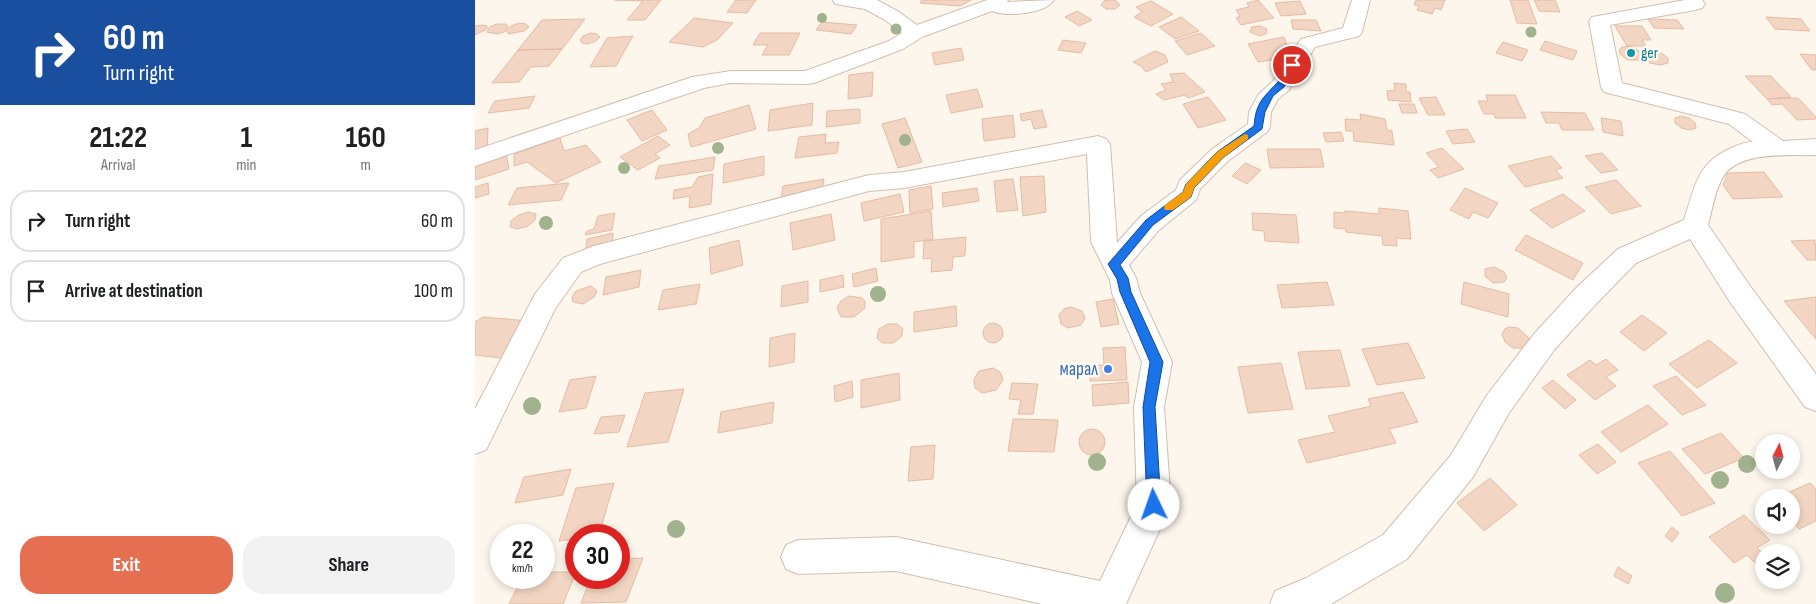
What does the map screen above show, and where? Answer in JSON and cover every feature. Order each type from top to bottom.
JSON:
[{"type":"street","points":[[842,0],[870,4],[892,16],[915,34]]},
{"type":"street","points":[[475,158],[700,82],[731,78],[807,78],[896,45],[915,34],[998,2],[999,8],[1025,8],[1045,0]]},
{"type":"street","points":[[1114,264],[1149,223],[1187,194],[1189,186],[1220,155],[1259,127],[1260,112],[1269,95],[1281,85],[1308,43],[1352,32],[1361,0]]},
{"type":"street","points":[[1695,4],[1599,22],[1612,86],[1737,119],[1777,148]]},
{"type":"street","points":[[475,440],[545,302],[572,265],[594,256],[869,183],[904,180],[1098,144],[1104,242],[1123,278],[1126,292],[1157,362],[1149,407],[1154,505],[1109,603],[896,554],[798,557]]},
{"type":"street","points":[[1310,600],[1395,547],[1462,466],[1498,404],[1544,342],[1587,295],[1627,256],[1695,226],[1710,176],[1725,161],[1747,150],[1816,147]]},
{"type":"street","points":[[1695,226],[1740,294],[1816,398]]},
{"type":"building","points":[[614,0],[661,0],[645,20],[627,20],[643,1]]},
{"type":"building","points":[[736,0],[756,0],[747,13],[727,12]]},
{"type":"building","points":[[922,0],[971,0],[960,6],[920,3]]},
{"type":"building","points":[[1105,0],[1115,0],[1120,5],[1115,9],[1106,9],[1101,5]]},
{"type":"building","points":[[1258,0],[1274,18],[1241,25],[1236,18],[1240,16],[1236,10],[1249,7],[1247,3]]},
{"type":"building","points":[[1416,0],[1445,0],[1441,10],[1435,8],[1432,14],[1417,10],[1419,6],[1414,5]]},
{"type":"building","points":[[1510,0],[1528,0],[1537,24],[1517,23]]},
{"type":"building","points":[[1534,0],[1555,0],[1560,12],[1539,11]]},
{"type":"building","points":[[1151,1],[1173,14],[1151,26],[1134,17],[1142,12],[1136,7]]},
{"type":"building","points":[[1300,1],[1306,14],[1281,16],[1275,3]]},
{"type":"building","points":[[1077,11],[1092,20],[1079,26],[1065,17]]},
{"type":"building","points":[[1181,17],[1199,31],[1175,39],[1159,27]]},
{"type":"building","points":[[1766,17],[1801,19],[1810,31],[1775,29]]},
{"type":"building","points":[[694,18],[733,23],[717,40],[703,47],[669,42]]},
{"type":"building","points":[[585,19],[562,49],[518,50],[542,20]]},
{"type":"building","points":[[1648,19],[1677,20],[1684,29],[1654,28]]},
{"type":"building","points":[[1291,20],[1316,20],[1321,31],[1293,29]]},
{"type":"building","points":[[822,22],[857,25],[851,34],[816,30]]},
{"type":"building","points":[[519,23],[526,24],[529,27],[524,31],[509,34],[506,31],[511,26]]},
{"type":"building","points":[[497,24],[506,24],[508,27],[504,32],[497,34],[487,32],[490,27]]},
{"type":"building","points":[[475,26],[487,26],[487,29],[475,35]]},
{"type":"building","points":[[1260,26],[1267,29],[1266,34],[1259,36],[1250,32],[1252,27]]},
{"type":"building","points":[[1615,26],[1642,26],[1651,40],[1642,40],[1646,46],[1627,46]]},
{"type":"building","points":[[591,33],[597,34],[600,37],[588,44],[582,43],[580,40],[583,36]]},
{"type":"building","points":[[760,33],[800,33],[789,55],[762,55],[768,45],[753,45]]},
{"type":"building","points":[[1201,33],[1215,46],[1187,55],[1175,41]]},
{"type":"building","points":[[633,36],[616,66],[590,67],[607,38]]},
{"type":"building","points":[[1284,37],[1291,57],[1258,62],[1248,44]]},
{"type":"building","points":[[1063,40],[1086,43],[1081,53],[1058,50]]},
{"type":"building","points":[[1545,41],[1577,51],[1573,60],[1540,50]]},
{"type":"building","points":[[1503,42],[1528,50],[1522,61],[1496,53]]},
{"type":"building","name":"ger","points":[[1630,46],[1642,53],[1641,60],[1628,60],[1620,54],[1619,50],[1622,47]]},
{"type":"building","points":[[961,48],[964,60],[935,65],[932,53]]},
{"type":"building","points":[[562,49],[549,66],[531,67],[519,82],[492,83],[518,50]]},
{"type":"building","points":[[1155,51],[1165,55],[1168,62],[1146,72],[1141,66],[1133,62]]},
{"type":"building","points":[[1651,51],[1661,53],[1668,58],[1668,63],[1660,65],[1650,63],[1643,57],[1643,53]]},
{"type":"building","points":[[1800,54],[1816,55],[1816,70],[1812,70]]},
{"type":"building","points":[[873,72],[872,96],[848,99],[849,75]]},
{"type":"building","points":[[1184,73],[1205,92],[1188,98],[1185,95],[1164,100],[1156,94],[1166,90],[1161,84],[1173,82],[1170,74]]},
{"type":"building","points":[[1745,76],[1771,76],[1791,97],[1767,99]]},
{"type":"building","points":[[1394,83],[1406,84],[1406,92],[1410,92],[1411,102],[1388,100],[1387,91],[1395,90]]},
{"type":"building","points":[[977,89],[983,107],[951,113],[946,95]]},
{"type":"building","points":[[1486,95],[1515,95],[1526,118],[1495,118],[1494,114],[1484,114],[1478,101],[1488,101]]},
{"type":"building","points":[[535,96],[529,108],[488,113],[495,101]]},
{"type":"building","points":[[1208,97],[1226,120],[1198,128],[1183,104]]},
{"type":"building","points":[[1436,97],[1445,115],[1428,115],[1419,98]]},
{"type":"building","points":[[1798,98],[1816,119],[1797,120],[1782,104],[1772,105],[1767,99]]},
{"type":"building","points":[[813,103],[812,125],[768,131],[770,110]]},
{"type":"building","points":[[1399,104],[1414,104],[1417,113],[1402,113]]},
{"type":"building","points":[[749,105],[756,129],[691,147],[688,134],[699,128],[705,118]]},
{"type":"building","points":[[860,109],[860,123],[826,127],[827,111]]},
{"type":"building","points":[[652,110],[667,130],[642,141],[627,120]]},
{"type":"building","points":[[1042,110],[1047,127],[1034,129],[1031,119],[1022,121],[1020,114]]},
{"type":"building","points":[[1541,112],[1585,113],[1594,130],[1562,130],[1559,123],[1546,123]]},
{"type":"building","points":[[1360,114],[1385,119],[1387,130],[1392,131],[1394,145],[1354,141],[1353,131],[1346,131],[1345,119],[1361,120]]},
{"type":"building","points":[[1013,115],[1015,137],[984,141],[982,119]]},
{"type":"building","points":[[1681,116],[1689,118],[1695,123],[1696,128],[1690,130],[1681,128],[1675,123],[1675,118]]},
{"type":"building","points":[[905,118],[922,162],[898,168],[882,124]]},
{"type":"building","points":[[1601,118],[1621,121],[1623,136],[1603,132]]},
{"type":"building","points":[[488,128],[487,152],[475,155],[475,131]]},
{"type":"building","points":[[1467,129],[1475,142],[1453,144],[1446,131]]},
{"type":"building","points":[[1341,132],[1344,141],[1326,142],[1323,133]]},
{"type":"building","points":[[826,134],[825,143],[839,142],[837,153],[795,158],[799,137]]},
{"type":"building","points":[[658,136],[670,145],[655,154],[660,158],[638,170],[620,157]]},
{"type":"building","points":[[560,138],[564,151],[586,145],[601,162],[556,183],[527,162],[514,166],[514,154]]},
{"type":"building","points":[[1442,148],[1464,169],[1438,178],[1430,170],[1439,167],[1426,153]]},
{"type":"building","points":[[1267,149],[1320,149],[1324,167],[1270,168]]},
{"type":"building","points":[[506,153],[509,169],[475,180],[475,163]]},
{"type":"building","points":[[1602,153],[1618,170],[1601,173],[1585,156]]},
{"type":"building","points":[[764,156],[764,175],[723,183],[724,164]]},
{"type":"building","points":[[1551,156],[1562,168],[1555,170],[1563,178],[1525,187],[1508,166]]},
{"type":"building","points":[[715,157],[713,170],[655,179],[659,166]]},
{"type":"building","points":[[1245,163],[1261,170],[1247,184],[1232,176]]},
{"type":"building","points":[[1764,172],[1783,197],[1733,199],[1723,185],[1728,173]]},
{"type":"building","points":[[713,174],[711,204],[689,208],[690,196],[673,199],[674,190],[692,187],[698,177]]},
{"type":"building","points":[[1044,176],[1046,212],[1023,216],[1020,177]]},
{"type":"building","points":[[824,179],[822,191],[781,200],[783,186]]},
{"type":"building","points":[[1013,179],[1018,210],[997,212],[994,181]]},
{"type":"building","points":[[1616,180],[1641,206],[1611,214],[1585,187]]},
{"type":"building","points":[[488,183],[489,194],[475,198],[475,187]]},
{"type":"building","points":[[569,183],[561,200],[508,205],[517,188]]},
{"type":"building","points":[[931,186],[933,209],[910,213],[909,190]]},
{"type":"building","points":[[977,188],[979,201],[943,207],[942,193]]},
{"type":"building","points":[[1465,188],[1498,203],[1488,218],[1473,212],[1469,219],[1450,210]]},
{"type":"building","points":[[900,194],[904,212],[864,221],[861,203]]},
{"type":"building","points":[[1563,194],[1585,211],[1552,228],[1530,210]]},
{"type":"building","points":[[1379,208],[1408,211],[1411,239],[1396,238],[1397,246],[1383,245],[1382,236],[1346,232],[1346,229],[1334,228],[1334,212],[1379,214]]},
{"type":"building","points":[[931,211],[933,239],[914,242],[914,257],[881,262],[881,219]]},
{"type":"building","points":[[528,212],[536,214],[535,220],[528,226],[517,229],[510,227],[511,221],[519,215]]},
{"type":"building","points":[[615,213],[612,230],[585,235],[587,231],[594,229],[598,216]]},
{"type":"building","points":[[1252,213],[1296,215],[1299,243],[1265,241],[1264,231],[1253,230]]},
{"type":"building","points":[[831,214],[835,240],[793,250],[790,223]]},
{"type":"building","points":[[613,233],[612,249],[585,255],[587,239]]},
{"type":"building","points":[[1526,235],[1583,263],[1573,280],[1515,250]]},
{"type":"building","points":[[966,237],[965,256],[953,257],[952,270],[931,272],[932,258],[923,259],[924,241]]},
{"type":"building","points":[[739,240],[743,265],[711,274],[709,248]]},
{"type":"building","points":[[1815,240],[1816,260],[1807,260],[1791,241]]},
{"type":"building","points":[[1494,267],[1504,272],[1507,278],[1504,282],[1493,283],[1485,276],[1485,269]]},
{"type":"building","points":[[876,268],[878,281],[854,287],[852,274]]},
{"type":"building","points":[[641,270],[639,287],[603,295],[606,277]]},
{"type":"building","points":[[843,275],[844,287],[820,292],[820,280]]},
{"type":"building","points":[[808,281],[808,302],[781,307],[782,286]]},
{"type":"building","points":[[1327,282],[1334,305],[1282,308],[1277,285]]},
{"type":"building","points":[[1464,282],[1509,294],[1508,317],[1461,304]]},
{"type":"building","points":[[700,284],[696,304],[658,310],[663,290]]},
{"type":"building","points":[[591,286],[597,291],[594,297],[583,304],[573,302],[572,297],[576,291]]},
{"type":"building","points":[[849,296],[862,298],[865,301],[865,308],[854,317],[841,317],[837,308],[841,301]]},
{"type":"building","points":[[1816,297],[1816,339],[1784,301]]},
{"type":"building","points":[[1113,299],[1119,324],[1101,327],[1096,302]]},
{"type":"building","points":[[956,306],[957,326],[914,332],[914,312]]},
{"type":"building","points":[[1071,307],[1082,311],[1085,318],[1081,325],[1068,328],[1061,324],[1059,315],[1064,309]]},
{"type":"building","points":[[1642,315],[1667,333],[1644,351],[1620,332]]},
{"type":"building","points":[[483,317],[529,321],[501,358],[475,355],[475,322]]},
{"type":"building","points":[[989,323],[997,323],[1003,329],[1003,337],[997,343],[989,343],[983,337],[983,329]]},
{"type":"building","points":[[888,324],[897,324],[903,329],[901,337],[893,343],[882,343],[877,338],[879,329]]},
{"type":"building","points":[[1509,327],[1518,328],[1528,337],[1529,343],[1525,348],[1513,348],[1505,342],[1502,334]]},
{"type":"building","points":[[795,333],[794,362],[769,367],[770,338]]},
{"type":"building","points":[[1709,340],[1737,363],[1697,388],[1669,364]]},
{"type":"building","points":[[1408,343],[1425,378],[1377,385],[1362,349]]},
{"type":"building","points":[[1125,347],[1127,380],[1090,381],[1090,366],[1104,365],[1103,348]]},
{"type":"building","points":[[1340,350],[1350,386],[1306,389],[1298,352]]},
{"type":"building","points":[[1606,359],[1618,370],[1606,377],[1616,386],[1595,400],[1567,375],[1590,360],[1596,365]]},
{"type":"building","points":[[1281,363],[1293,409],[1248,413],[1238,367]]},
{"type":"building","points":[[993,368],[1000,372],[1003,379],[996,390],[982,393],[975,388],[974,379],[979,371]]},
{"type":"building","points":[[899,373],[900,400],[861,408],[861,380]]},
{"type":"building","points":[[596,376],[586,408],[559,412],[570,380]]},
{"type":"building","points":[[1676,376],[1706,405],[1682,415],[1653,386]]},
{"type":"building","points":[[1553,380],[1576,400],[1565,409],[1542,388]]},
{"type":"building","points":[[852,381],[853,397],[835,402],[834,386]]},
{"type":"building","points":[[1128,382],[1129,403],[1093,406],[1092,385]]},
{"type":"building","points":[[1012,383],[1038,384],[1033,414],[1018,414],[1021,400],[1009,399]]},
{"type":"building","points":[[684,389],[668,442],[627,447],[645,393]]},
{"type":"building","points":[[1403,392],[1418,422],[1389,429],[1396,443],[1307,463],[1298,440],[1335,432],[1328,416],[1371,406],[1368,399]]},
{"type":"building","points":[[774,402],[772,423],[718,433],[721,412]]},
{"type":"building","points":[[1648,405],[1668,424],[1621,452],[1601,432]]},
{"type":"building","points":[[625,415],[619,432],[594,434],[601,417]]},
{"type":"building","points":[[1013,419],[1058,420],[1054,452],[1008,451]]},
{"type":"building","points":[[1092,429],[1101,433],[1105,442],[1101,451],[1092,455],[1083,451],[1079,442],[1083,433]]},
{"type":"building","points":[[1721,433],[1744,458],[1705,474],[1682,449]]},
{"type":"building","points":[[1598,444],[1616,462],[1597,474],[1579,455]]},
{"type":"building","points":[[935,445],[933,479],[908,481],[911,447]]},
{"type":"building","points":[[1670,451],[1715,503],[1682,516],[1638,463]]},
{"type":"building","points":[[571,469],[563,495],[515,503],[524,477]]},
{"type":"building","points":[[1490,478],[1517,505],[1484,531],[1457,503]]},
{"type":"building","points":[[614,483],[602,524],[565,524],[565,540],[559,541],[576,488]]},
{"type":"building","points":[[1810,483],[1816,489],[1816,521],[1800,529],[1800,489],[1796,489]]},
{"type":"building","points":[[1744,515],[1755,526],[1755,534],[1764,534],[1770,540],[1764,544],[1755,544],[1755,563],[1747,555],[1734,563],[1709,537]]},
{"type":"building","points":[[1672,527],[1679,533],[1672,542],[1665,536]]},
{"type":"building","points":[[643,558],[626,602],[581,603],[587,589],[630,589],[630,559]]},
{"type":"building","points":[[1618,567],[1632,576],[1628,584],[1614,576]]},
{"type":"building","points":[[555,572],[565,572],[565,589],[569,589],[563,604],[509,604],[516,589],[555,589]]},
{"type":"slow traffic","points":[[1169,208],[1187,194],[1189,186],[1220,155],[1245,137]]},
{"type":"place","name":"ger","points":[[1631,53]]},
{"type":"place","name":"марал","points":[[1108,369]]},
{"type":"route","points":[[1154,505],[1149,407],[1157,362],[1126,292],[1123,278],[1114,264],[1149,223],[1187,194],[1189,186],[1220,155],[1259,127],[1260,112],[1269,95],[1281,85],[1292,65]]}]
